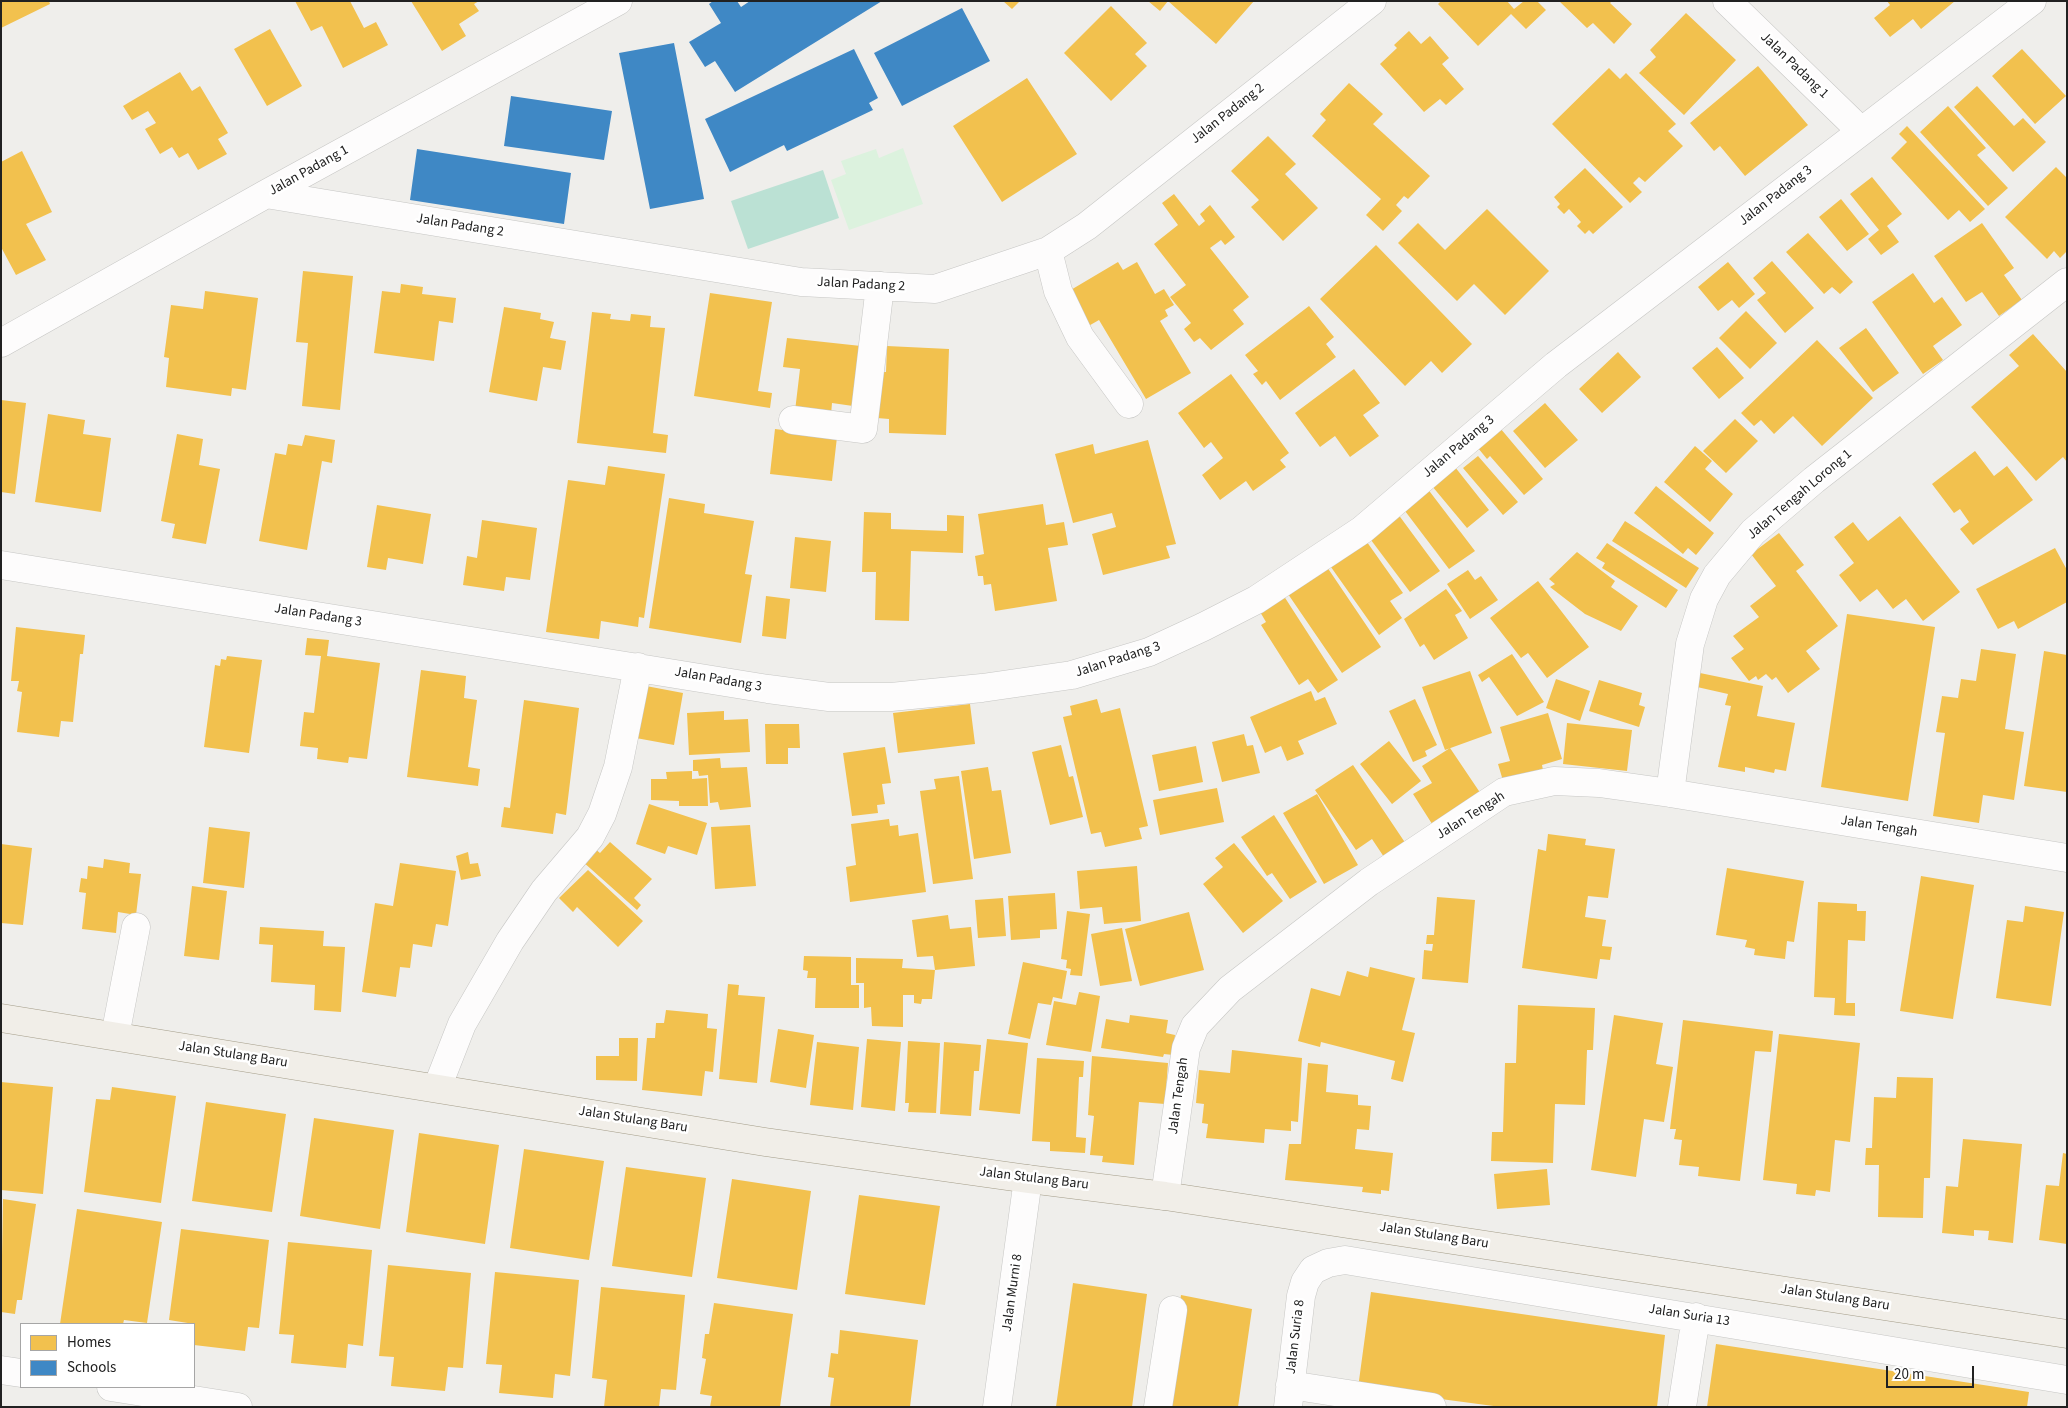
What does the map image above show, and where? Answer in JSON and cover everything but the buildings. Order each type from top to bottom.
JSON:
[{"type":"main road","name":"Jalan Stulang Baru","points":[[1,1018],[765,1142],[1165,1196],[2067,1334]]},
{"type":"street","name":"Jalan Padang 1","points":[[1,343],[266,194],[618,1]]},
{"type":"street","name":"Jalan Padang 2","points":[[266,194],[801,282],[935,289],[1048,251],[1086,226],[1372,1]]},
{"type":"street","name":"Jalan Padang 1","points":[[1726,1],[1860,131]]},
{"type":"street","name":"Jalan Padang 3","points":[[1,565],[829,697],[891,697],[982,688],[1072,675],[1149,652],[1203,627],[1256,600],[1362,530],[1556,365],[2032,1]]},
{"type":"street","points":[[1048,251],[1058,291],[1080,336],[1129,404]]},
{"type":"street","name":"Jalan Tengah Lorong 1","points":[[1670,793],[1690,644],[1704,600],[1717,576],[1753,532],[1814,480],[2067,282]]},
{"type":"street","points":[[793,420],[863,429],[880,286]]},
{"type":"street","points":[[437,1088],[462,1024],[510,941],[544,891],[590,837],[602,814],[618,766],[638,667]]},
{"type":"street","name":"Jalan Tengah","points":[[1165,1196],[1186,1048],[1194,1026],[1230,989],[1369,882],[1504,792],[1554,781],[1599,783],[2067,858]]},
{"type":"street","points":[[114,1036],[136,927]]},
{"type":"street","name":"Jalan Murni 8","points":[[997,1407],[1028,1179]]},
{"type":"street","name":"Jalan Suria 13","points":[[1313,1270],[1328,1263],[1345,1260],[2067,1380]]},
{"type":"street","name":"Jalan Suria 8","points":[[1289,1396],[1301,1296],[1305,1282],[1313,1270]]},
{"type":"street","points":[[1158,1407],[1173,1310]]},
{"type":"street","points":[[1682,1407],[1696,1318]]},
{"type":"street","points":[[1,1370],[20,1373]]},
{"type":"street","points":[[109,1407],[111,1388]]},
{"type":"street","points":[[117,1388],[238,1407]]},
{"type":"street","points":[[1289,1396],[1432,1407]]},
{"type":"green space","points":[[903,148],[923,204],[849,230],[831,180],[846,174],[841,161],[876,149],[879,158]]},
{"type":"green space","points":[[823,170],[839,218],[748,249],[731,201]]}]
